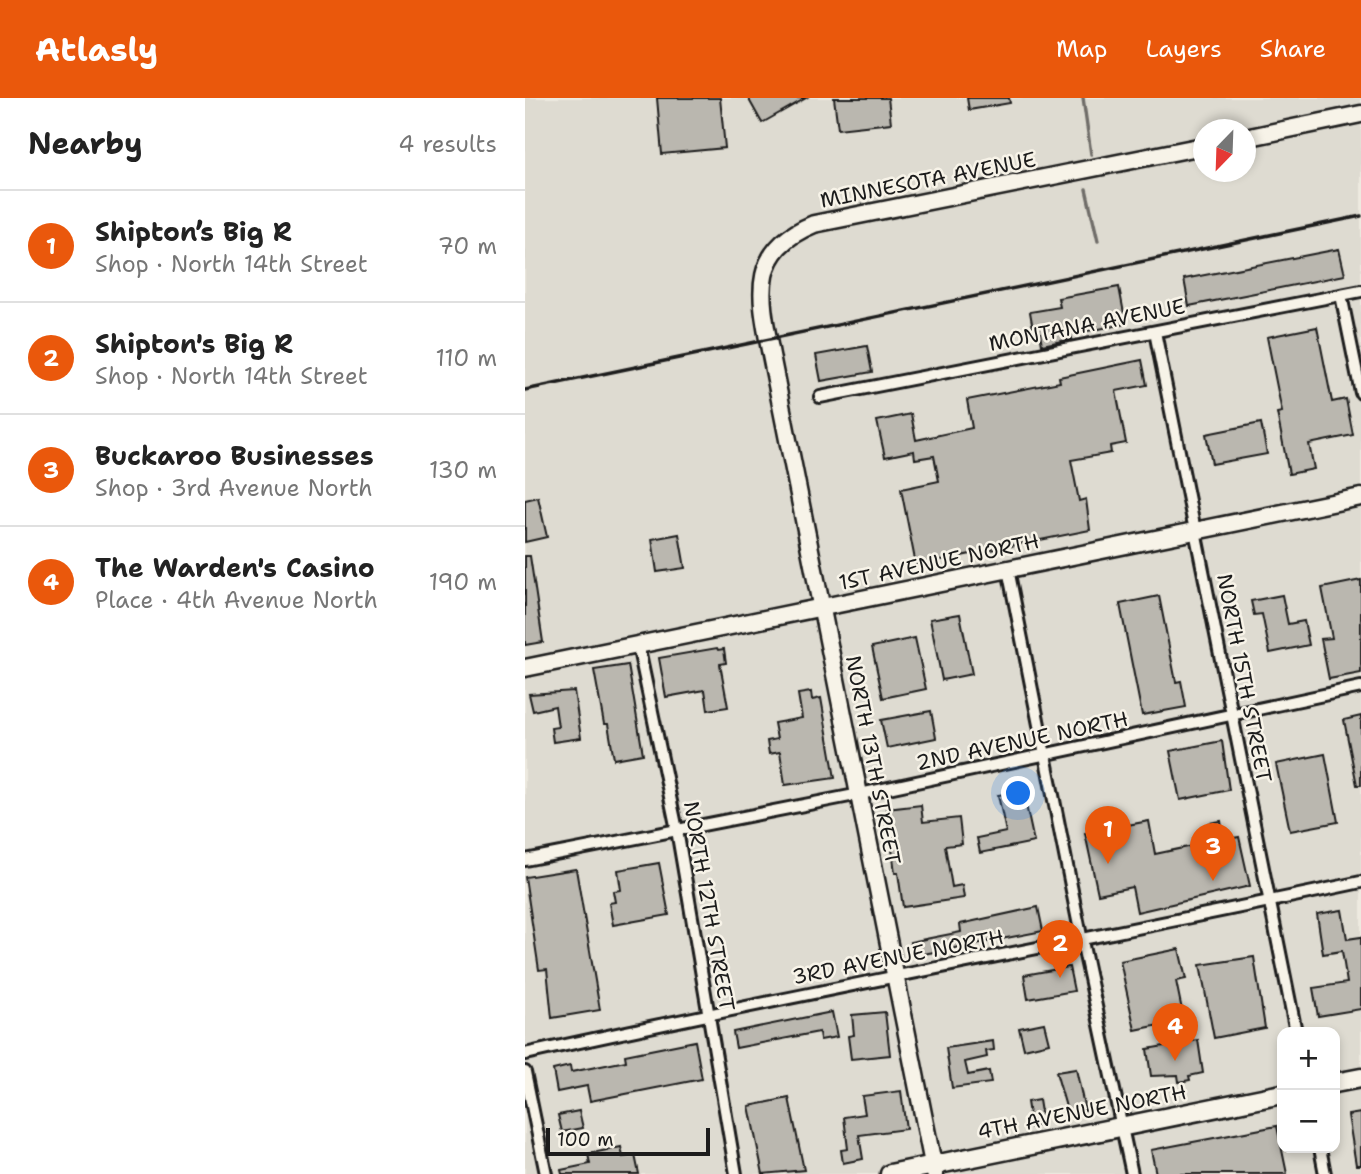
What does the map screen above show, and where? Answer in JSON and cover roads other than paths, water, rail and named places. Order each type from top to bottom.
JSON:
[{"type":"main road","points":[[1340,1082],[1361,1078]]},
{"type":"main road","name":"4TH AVENUE NORTH","points":[[890,1174],[934,1170],[1277,1095]]},
{"type":"street","points":[[1256,136],[1361,114]]},
{"type":"street","name":"MINNESOTA AVENUE","points":[[771,355],[762,308],[762,279],[771,255],[798,231],[842,217],[1193,148]]},
{"type":"street","name":"MONTANA AVENUE","points":[[820,397],[1361,291]]},
{"type":"street","points":[[1341,295],[1361,393]]},
{"type":"street","name":"NORTH 15TH STREET","points":[[1156,332],[1295,1027]]},
{"type":"street","name":"NORTH 13TH STREET","points":[[771,355],[860,794],[893,978],[934,1170]]},
{"type":"street","name":"1ST AVENUE NORTH","points":[[525,668],[1361,496]]},
{"type":"street","points":[[1008,569],[1081,941],[1132,1174]]},
{"type":"street","name":"NORTH 12TH STREET","points":[[638,645],[677,830],[736,1174]]},
{"type":"street","name":"2ND AVENUE NORTH","points":[[525,860],[860,794],[1231,717],[1361,687]]},
{"type":"street","name":"3RD AVENUE NORTH","points":[[525,1054],[709,1013],[1081,941],[1361,882]]},
{"type":"street","points":[[525,1072],[546,1174]]},
{"type":"street","points":[[1321,1153],[1325,1174]]},
{"type":"waterway","points":[[1083,98],[1091,154]]},
{"type":"waterway","points":[[1086,189],[1098,241]]},
{"type":"railway","points":[[525,390],[1361,216]]},
{"type":"place","name":"Shipton’s Big R","points":[[1108,864]]},
{"type":"place","name":"Buckaroo Businesses","points":[[1213,881]]},
{"type":"place","name":"Shipton's Big R","points":[[1060,978]]},
{"type":"place","name":"The Warden's Casino","points":[[1175,1061]]}]
